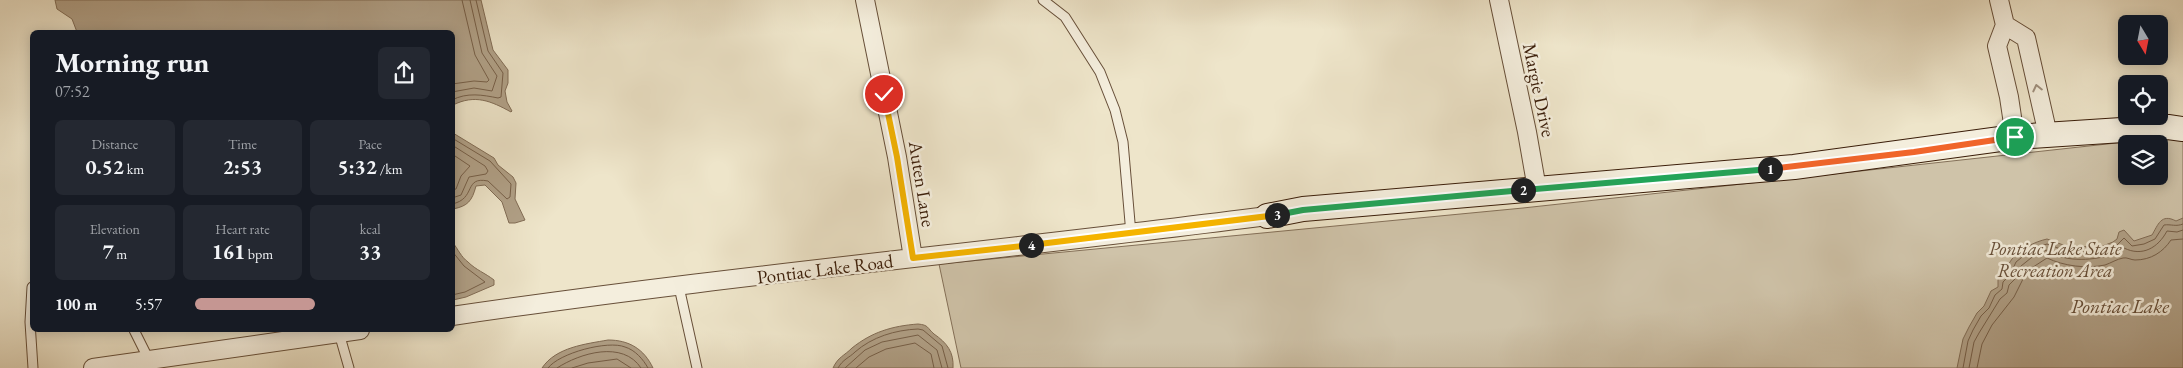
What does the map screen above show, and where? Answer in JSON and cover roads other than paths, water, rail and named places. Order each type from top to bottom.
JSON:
[{"type":"street","name":"Auten Lane","points":[[865,0],[897,157],[913,258]]},
{"type":"street","name":"Margie Drive","points":[[1499,0],[1537,189]]},
{"type":"street","points":[[1999,0],[2005,25],[1997,46],[2009,96],[2015,137]]},
{"type":"street","points":[[2005,25],[2026,38],[2048,135]]},
{"type":"street","name":"Pontiac Lake Road","points":[[455,316],[913,258],[1131,234],[1303,210],[1794,167],[2015,137],[2168,127],[2183,129]]},
{"type":"street","points":[[93,368],[346,332]]},
{"type":"lane","points":[[1043,0],[1065,16],[1100,72],[1115,110],[1122,142],[1131,234]]},
{"type":"lane","points":[[679,287],[697,368]]},
{"type":"lane","points":[[31,332],[33,368]]},
{"type":"lane","points":[[135,332],[149,360]]},
{"type":"lane","points":[[339,333],[349,368]]},
{"type":"water","points":[[55,0],[481,0],[493,50],[508,70],[508,83],[505,91],[507,102],[512,111],[490,102],[476,99],[455,104],[455,30],[76,30],[72,19],[57,9]]},
{"type":"water","points":[[455,134],[494,158],[498,165],[513,177],[516,183],[515,199],[525,220],[509,223],[502,202],[485,185],[476,186],[469,202],[455,208]]},
{"type":"water","name":"Pontiac Lake","points":[[2167,218],[2176,221],[2183,218],[2183,368],[1957,368],[1963,339],[1969,327],[1977,313],[1984,306],[1991,291],[1998,287],[1998,279],[2015,255],[2023,249],[2047,239],[2066,246],[2100,247],[2113,242],[2117,239],[2119,232],[2124,230],[2134,241],[2152,235],[2163,219]]},
{"type":"water","points":[[455,246],[461,255],[474,267],[494,280],[494,285],[455,300]]},
{"type":"water","points":[[918,324],[926,326],[946,344],[951,353],[953,368],[833,368],[841,357],[867,338],[891,328]]},
{"type":"water","points":[[616,340],[635,347],[645,356],[653,368],[542,368],[555,355],[563,351],[581,345]]},
{"type":"park label","name":"Pontiac Lake State Recreation Area","points":[[2055,259]]}]
